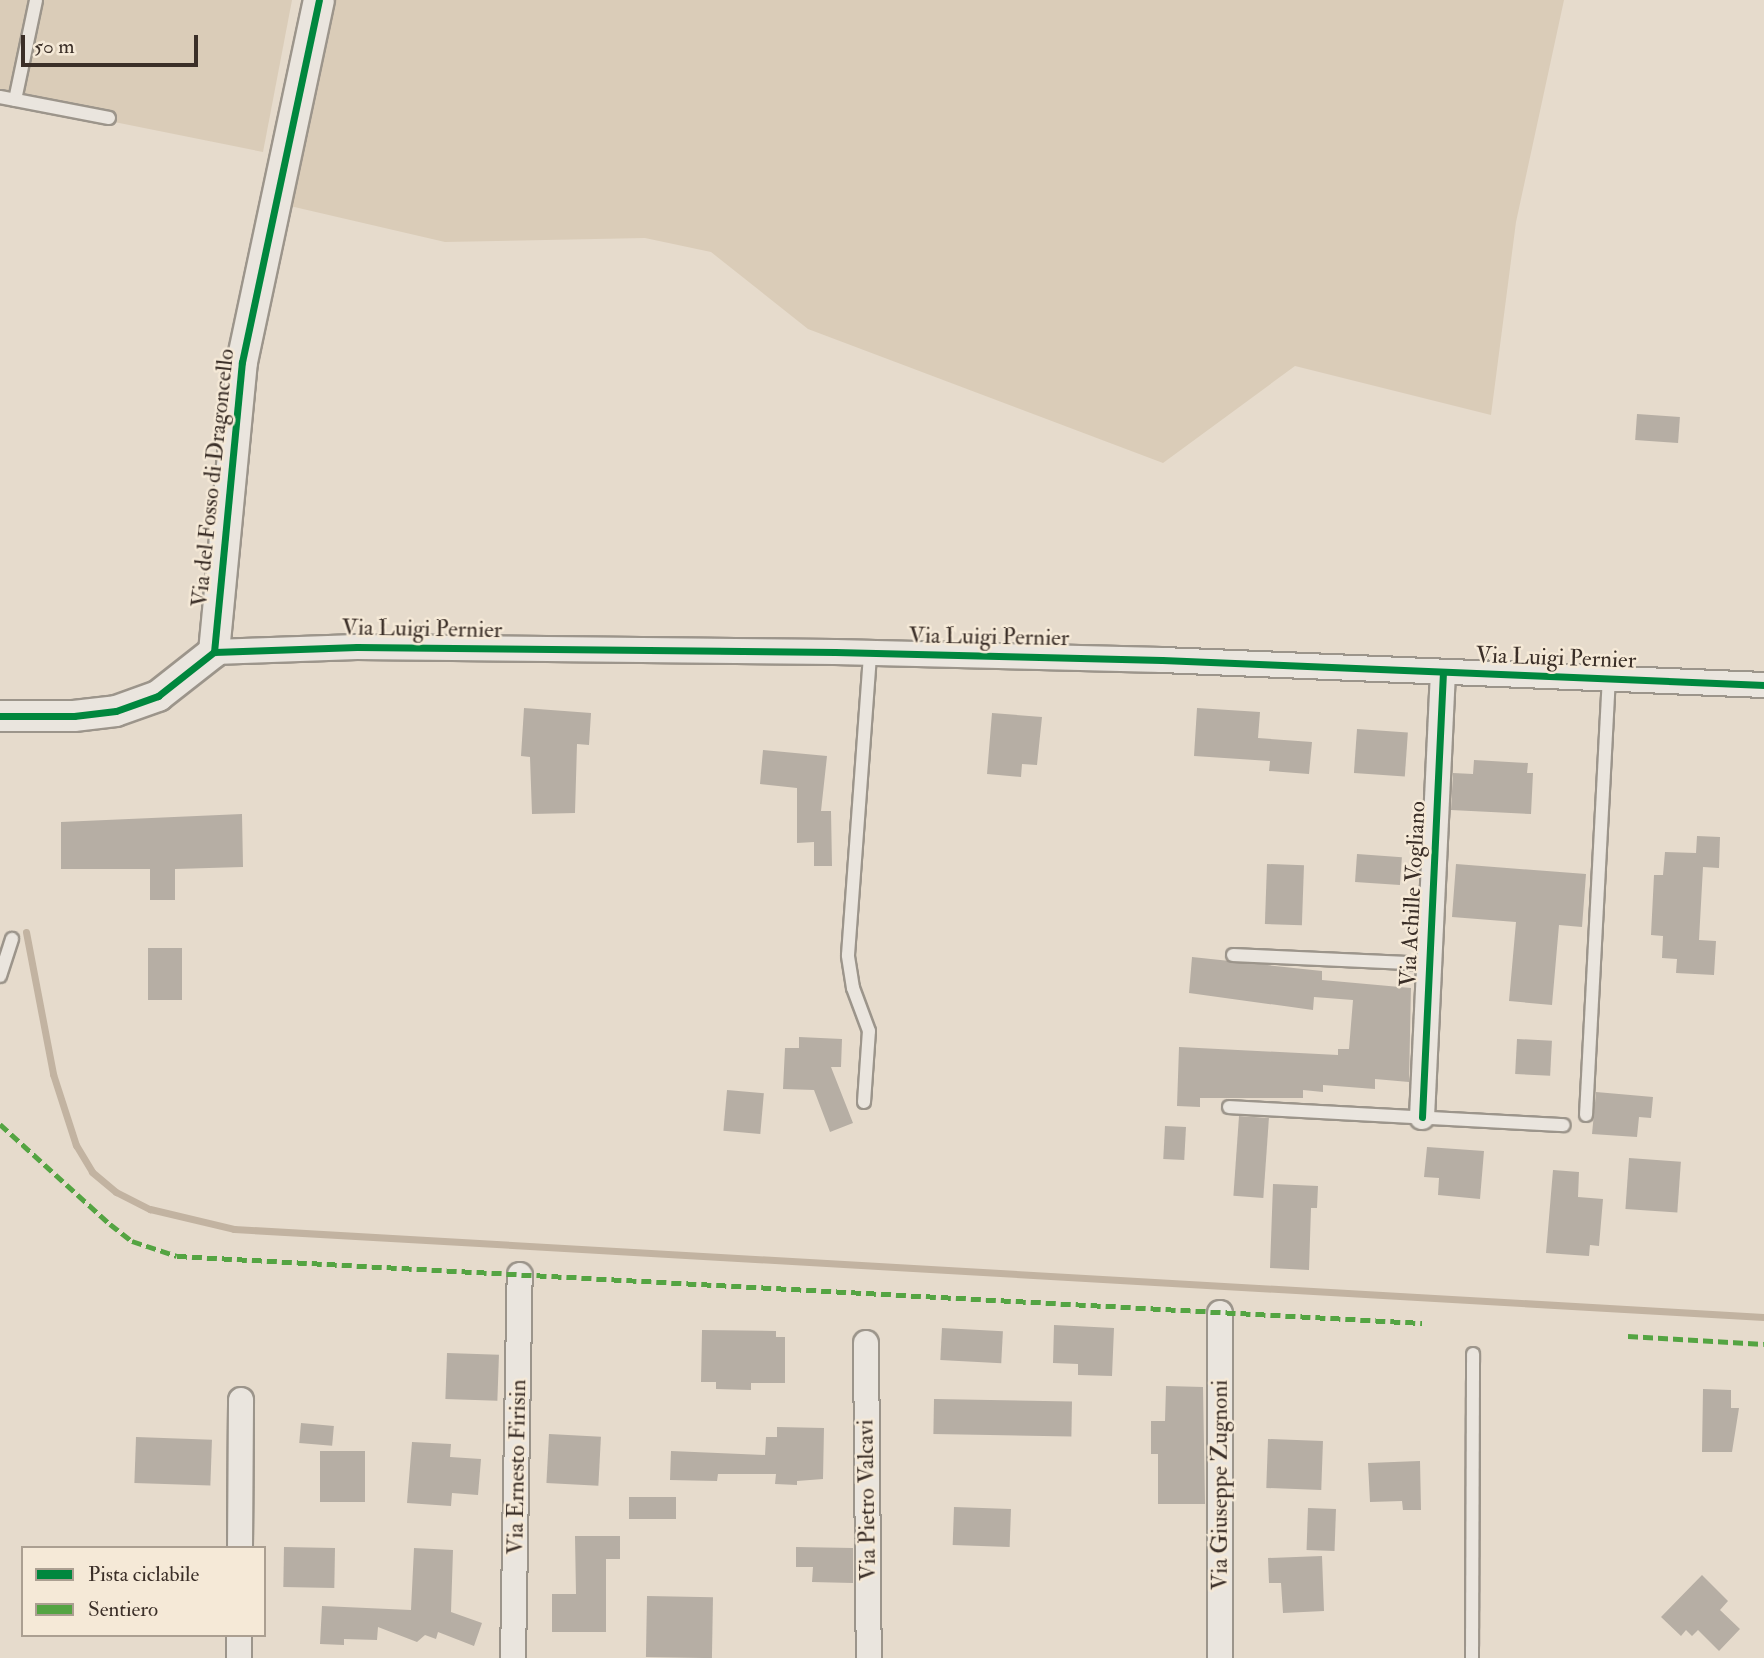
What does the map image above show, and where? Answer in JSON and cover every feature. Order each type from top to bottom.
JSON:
[{"type":"street","name":"Via del Fosso di Dragoncello","points":[[214,652],[242,362],[319,0]]},
{"type":"street","name":"Via Luigi Pernier","points":[[214,652],[357,647],[870,653],[1764,685]]},
{"type":"street","points":[[0,716],[74,716],[116,711],[158,696],[214,652]]},
{"type":"street","name":"Via Achille Vogliano","points":[[1422,1117],[1443,673]]},
{"type":"street","name":"Via Ernesto Firisin","points":[[513,1658],[520,1275]]},
{"type":"street","name":"Via Giuseppe Zugnoni","points":[[1220,1313],[1220,1658]]},
{"type":"street","name":"Via Pietro Valcavi","points":[[866,1343],[869,1658]]},
{"type":"street","points":[[240,1546],[241,1400]]},
{"type":"street","points":[[239,1637],[239,1658]]},
{"type":"lane","points":[[15,100],[36,0]]},
{"type":"lane","points":[[0,97],[109,118]]},
{"type":"lane","points":[[864,1102],[869,1031],[853,988],[848,955],[870,653]]},
{"type":"lane","points":[[1586,1115],[1609,679]]},
{"type":"lane","points":[[0,976],[12,939]]},
{"type":"lane","points":[[1233,955],[1429,964]]},
{"type":"lane","points":[[1229,1107],[1564,1125]]},
{"type":"lane","points":[[1472,1658],[1473,1354]]},
{"type":"shaded area","points":[[0,0],[292,0],[263,152],[0,99]]},
{"type":"shaded area","points":[[333,0],[1564,0],[1516,222],[1491,415],[1295,366],[1163,463],[808,329],[711,252],[645,238],[445,242],[290,206]]},
{"type":"building","points":[[1637,414],[1680,417],[1678,443],[1635,440]]},
{"type":"building","points":[[524,708],[591,713],[589,745],[577,744],[575,813],[532,814],[530,757],[521,756]]},
{"type":"building","points":[[1197,708],[1260,712],[1258,738],[1312,742],[1309,774],[1269,771],[1270,761],[1194,756]]},
{"type":"building","points":[[992,713],[1042,717],[1037,765],[1022,764],[1021,777],[987,774]]},
{"type":"building","points":[[1357,729],[1408,733],[1405,776],[1354,773]]},
{"type":"building","points":[[763,750],[827,756],[821,811],[831,811],[832,866],[814,866],[814,842],[797,843],[797,788],[760,784]]},
{"type":"building","points":[[1474,760],[1528,763],[1527,773],[1533,773],[1531,814],[1451,810],[1453,773],[1473,774]]},
{"type":"building","points":[[242,814],[243,867],[175,869],[175,900],[150,900],[150,869],[61,869],[61,822]]},
{"type":"building","points":[[1697,836],[1720,837],[1719,868],[1703,867],[1699,940],[1716,941],[1714,975],[1676,973],[1677,959],[1662,958],[1663,936],[1651,935],[1654,875],[1663,875],[1665,852],[1696,853]]},
{"type":"building","points":[[1357,854],[1402,857],[1400,885],[1355,882]]},
{"type":"building","points":[[1267,864],[1304,865],[1302,925],[1265,924]]},
{"type":"building","points":[[1456,864],[1586,874],[1582,927],[1559,925],[1552,1005],[1509,1001],[1516,922],[1452,917]]},
{"type":"building","points":[[148,948],[182,948],[182,1000],[148,1000]]},
{"type":"building","points":[[1192,957],[1322,971],[1322,980],[1411,988],[1409,1082],[1375,1079],[1375,1089],[1323,1085],[1323,1092],[1303,1090],[1303,1098],[1200,1098],[1200,1107],[1177,1106],[1179,1047],[1338,1055],[1338,1049],[1349,1049],[1353,1000],[1314,997],[1313,1010],[1189,993]]},
{"type":"building","points":[[799,1037],[842,1039],[841,1067],[831,1067],[853,1123],[830,1132],[814,1090],[783,1089],[785,1048],[799,1048]]},
{"type":"building","points":[[1517,1039],[1552,1041],[1550,1076],[1515,1074]]},
{"type":"building","points":[[727,1090],[764,1093],[760,1134],[723,1131]]},
{"type":"building","points":[[1596,1092],[1653,1097],[1651,1118],[1639,1117],[1637,1137],[1592,1134]]},
{"type":"building","points":[[1239,1116],[1269,1118],[1263,1198],[1233,1196]]},
{"type":"building","points":[[1165,1126],[1186,1127],[1184,1160],[1163,1159]]},
{"type":"building","points":[[1427,1147],[1484,1151],[1480,1199],[1438,1195],[1439,1178],[1424,1177]]},
{"type":"building","points":[[1629,1158],[1681,1162],[1677,1213],[1625,1209]]},
{"type":"building","points":[[1553,1170],[1579,1172],[1578,1197],[1603,1199],[1599,1246],[1590,1245],[1589,1256],[1546,1253]]},
{"type":"building","points":[[1273,1184],[1318,1186],[1317,1208],[1311,1208],[1309,1270],[1270,1268]]},
{"type":"building","points":[[1054,1325],[1114,1328],[1112,1376],[1078,1375],[1078,1364],[1053,1363]]},
{"type":"building","points":[[942,1328],[1003,1331],[1001,1363],[940,1360]]},
{"type":"building","points":[[702,1330],[776,1331],[776,1337],[785,1337],[785,1383],[751,1383],[751,1390],[716,1389],[716,1382],[701,1382]]},
{"type":"building","points":[[447,1353],[499,1355],[497,1401],[445,1399]]},
{"type":"building","points":[[1166,1386],[1203,1387],[1205,1504],[1158,1504],[1158,1454],[1151,1454],[1151,1421],[1165,1421]]},
{"type":"building","points":[[1703,1389],[1731,1390],[1731,1408],[1739,1408],[1732,1452],[1702,1452]]},
{"type":"building","points":[[934,1399],[1072,1401],[1071,1436],[933,1434]]},
{"type":"building","points":[[301,1423],[334,1426],[332,1446],[299,1443]]},
{"type":"building","points":[[777,1427],[824,1428],[823,1479],[797,1481],[797,1485],[775,1484],[776,1474],[718,1474],[717,1481],[670,1480],[671,1451],[765,1455],[766,1437],[777,1437]]},
{"type":"building","points":[[549,1434],[601,1437],[598,1486],[546,1483]]},
{"type":"building","points":[[136,1437],[212,1440],[210,1486],[134,1483]]},
{"type":"building","points":[[1268,1439],[1323,1441],[1321,1490],[1266,1488]]},
{"type":"building","points":[[412,1442],[451,1444],[450,1457],[481,1459],[478,1495],[452,1493],[451,1506],[407,1503]]},
{"type":"building","points":[[320,1451],[365,1451],[365,1502],[320,1502]]},
{"type":"building","points":[[1420,1461],[1421,1510],[1403,1510],[1402,1501],[1370,1502],[1368,1463]]},
{"type":"building","points":[[629,1497],[676,1497],[676,1519],[629,1519]]},
{"type":"building","points":[[954,1507],[1011,1509],[1010,1547],[953,1545]]},
{"type":"building","points":[[1308,1508],[1336,1509],[1335,1551],[1307,1550]]},
{"type":"building","points":[[575,1536],[620,1536],[620,1559],[606,1559],[606,1632],[552,1632],[552,1594],[576,1594]]},
{"type":"building","points":[[284,1547],[335,1548],[334,1588],[283,1587]]},
{"type":"building","points":[[796,1547],[853,1548],[853,1583],[812,1582],[813,1567],[796,1567]]},
{"type":"building","points":[[414,1548],[453,1550],[451,1612],[482,1623],[474,1646],[438,1632],[436,1639],[425,1635],[417,1642],[378,1627],[377,1640],[344,1639],[344,1645],[320,1644],[322,1606],[411,1610]]},
{"type":"building","points":[[1322,1556],[1324,1611],[1283,1613],[1281,1583],[1269,1583],[1268,1558]]},
{"type":"building","points":[[1702,1575],[1728,1601],[1720,1610],[1740,1629],[1719,1651],[1698,1630],[1692,1636],[1686,1630],[1681,1636],[1661,1617]]},
{"type":"building","points":[[647,1596],[713,1597],[712,1658],[646,1657]]},
{"type":"waterway","points":[[26,932],[53,1074],[76,1145],[92,1172],[116,1192],[150,1209],[234,1229],[1764,1317]]},
{"type":"marked path","points":[[0,1124],[132,1241],[177,1256],[1422,1323]]},
{"type":"marked path","points":[[1628,1336],[1764,1344]]},
{"type":"cycle path","points":[[0,716],[74,716],[116,711],[158,696],[214,652],[242,362],[319,0]]},
{"type":"cycle path","points":[[214,652],[357,647],[835,652],[1162,660],[1764,685]]},
{"type":"cycle path","points":[[1422,1117],[1443,673]]}]
